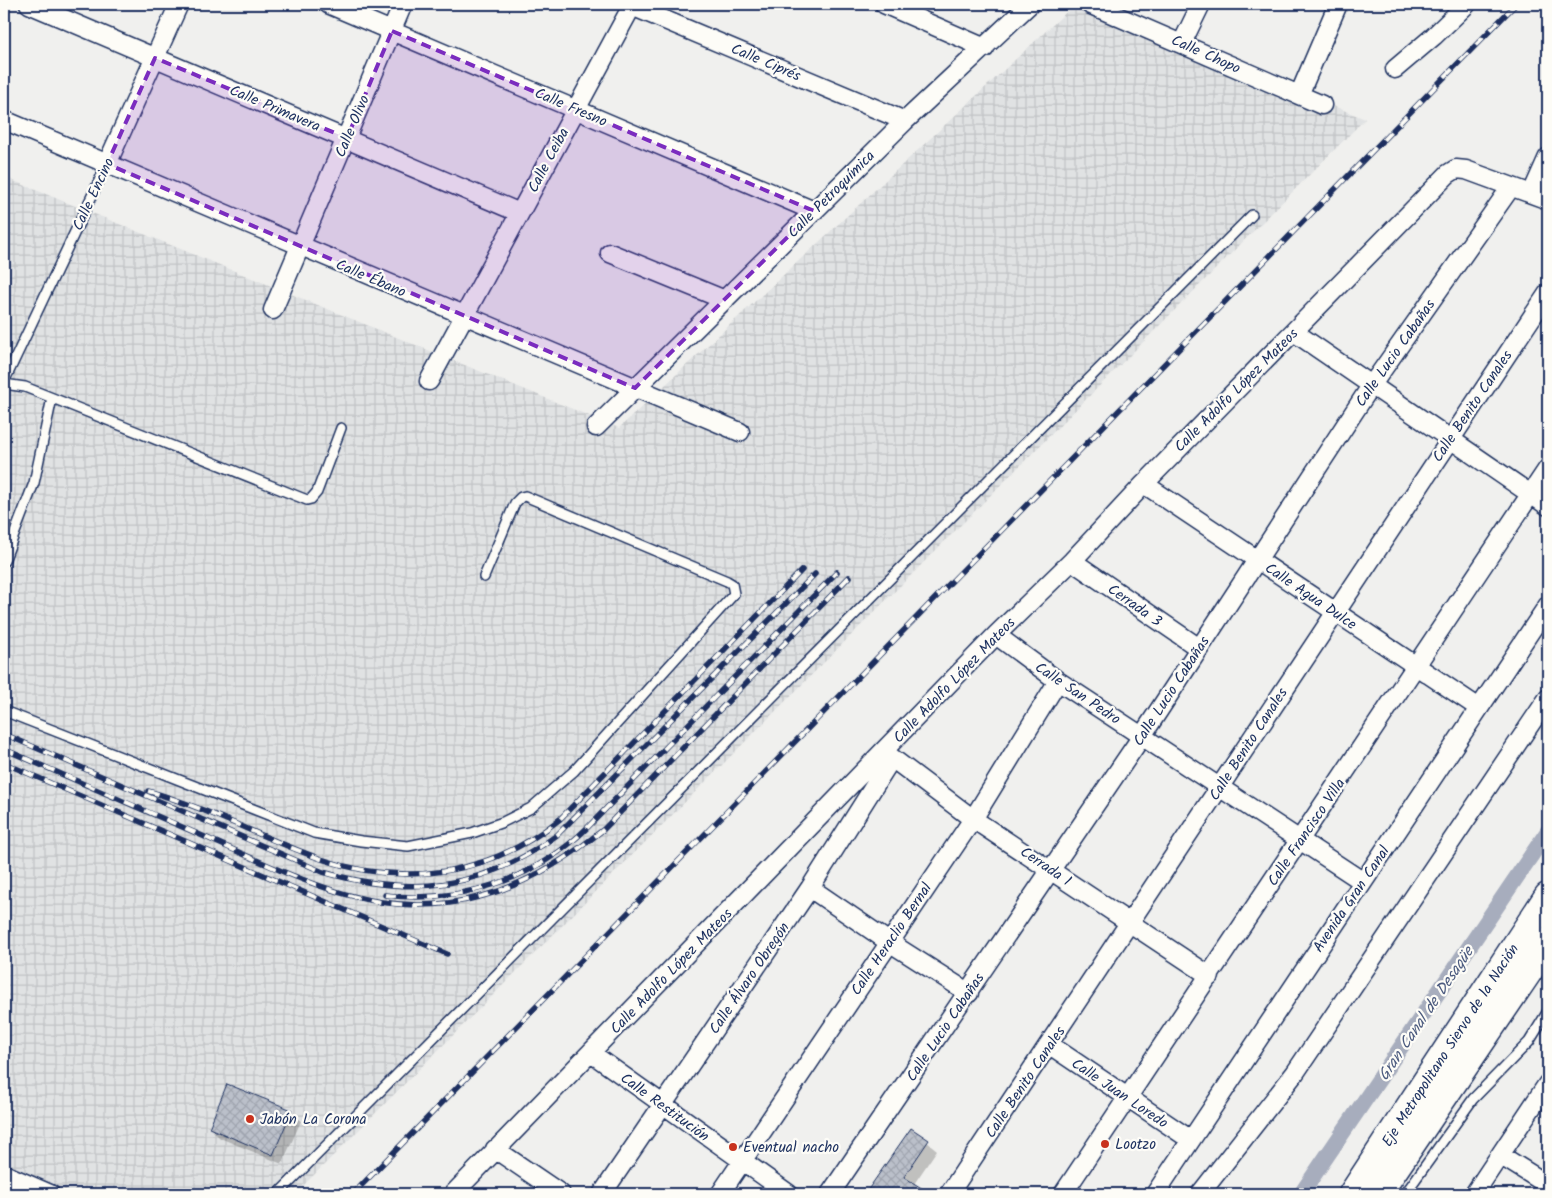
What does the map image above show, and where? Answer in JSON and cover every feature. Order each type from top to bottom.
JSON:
[{"type":"highway","name":"Eje Metropolitano Siervo de la Nación","points":[[1353,1194],[1548,897]]},
{"type":"highway","name":"Eje Metropolitano Siervo de la Nación","points":[[1376,1194],[1548,942]]},
{"type":"street","name":"Calle Primavera","points":[[29,4],[520,213]]},
{"type":"street","name":"Calle Encino","points":[[107,164],[178,4]]},
{"type":"street","name":"Calle Fresno","points":[[328,4],[814,211]]},
{"type":"street","name":"Calle Olivo","points":[[273,310],[404,4]]},
{"type":"street","name":"Calle Ceiba","points":[[429,381],[631,4]]},
{"type":"street","name":"Calle Ciprés","points":[[631,4],[905,121]]},
{"type":"street","points":[[884,4],[985,48]]},
{"type":"street","name":"Calle Petroquímica","points":[[596,427],[905,121],[1030,4]]},
{"type":"street","name":"Calle Chopo","points":[[1089,4],[1322,105]]},
{"type":"street","points":[[1182,43],[1201,4]]},
{"type":"street","points":[[1299,95],[1338,4]]},
{"type":"street","points":[[1396,69],[1468,4]]},
{"type":"street","name":"Calle Ébano","points":[[4,120],[464,317],[740,432]]},
{"type":"street","points":[[1511,187],[1540,196],[1548,157]]},
{"type":"street","name":"Calle Adolfo López Mateos","points":[[453,1194],[495,1149],[888,755],[996,635],[1072,561],[1144,484],[1442,181],[1456,169],[1466,170],[1511,187]]},
{"type":"street","name":"Calle Lucio Cabañas","points":[[830,1194],[969,993],[1142,736],[1371,386],[1511,187]]},
{"type":"street","points":[[610,253],[725,300]]},
{"type":"street","name":"Calle Benito Canales","points":[[949,1194],[1050,1045],[1335,612],[1548,294]]},
{"type":"street","points":[[1294,332],[1548,506]]},
{"type":"street","name":"Calle Francisco Villa","points":[[1063,1194],[1548,468]]},
{"type":"street","name":"Calle Agua Dulce","points":[[1144,484],[1479,708]]},
{"type":"street","name":"Cerrada 3","points":[[1072,561],[1199,648]]},
{"type":"street","name":"Avenida Gran Canal","points":[[1155,1194],[1362,881],[1548,605]]},
{"type":"street","name":"Calle San Pedro","points":[[996,635],[1058,681],[1362,881]]},
{"type":"street","name":"Calle Heraclio Bernal","points":[[720,1194],[973,819],[1058,681]]},
{"type":"street","points":[[1200,1194],[1295,1073],[1548,698]]},
{"type":"street","name":"Cerrada 1","points":[[888,755],[973,819],[1210,976]]},
{"type":"street","name":"Calle Álvaro Obregón","points":[[602,1194],[810,888],[888,755]]},
{"type":"street","points":[[810,888],[889,942],[969,993]]},
{"type":"street","name":"Calle Juan Loredo","points":[[1050,1045],[1128,1099],[1192,1140]]},
{"type":"street","name":"Calle Restitución","points":[[591,1053],[663,1106],[790,1194]]},
{"type":"street","points":[[1474,1194],[1548,1083]]},
{"type":"street","points":[[495,1149],[561,1194]]},
{"type":"street","points":[[1500,1154],[1548,1185]]},
{"type":"street","points":[[4,1174],[50,1194]]},
{"type":"lane","name":"Calle Encino","points":[[4,383],[107,164]]},
{"type":"lane","points":[[278,1194],[1252,215]]},
{"type":"lane","points":[[4,383],[24,387],[307,500],[312,499],[318,492],[341,428]]},
{"type":"lane","points":[[4,561],[34,483],[52,398]]},
{"type":"lane","points":[[4,712],[314,833],[408,846],[441,841],[503,822],[531,808],[574,771],[734,594],[732,584],[727,581],[525,496],[514,503],[484,577]]},
{"type":"lane","points":[[1405,1194],[1473,1099],[1529,1042],[1548,1011]]},
{"type":"highlighted area","points":[[392,31],[814,211],[635,388],[107,164],[155,58],[347,138]]},
{"type":"shaded area","points":[[1075,4],[1086,4],[1365,119],[295,1194],[4,1194],[4,177],[619,428]]},
{"type":"building","name":"Jabón La Corona","points":[[227,1084],[292,1110],[273,1155],[209,1128]]},
{"type":"building","points":[[911,1128],[929,1140],[904,1177],[931,1194],[865,1194]]},
{"type":"waterway","name":"Gran Canal de Desagüe","points":[[1301,1194],[1548,831]]},
{"type":"railway","points":[[353,1194],[1516,4]]},
{"type":"railway","points":[[148,791],[214,814],[321,859],[353,868],[384,873],[415,874],[446,871],[476,864],[505,853],[533,838],[560,819],[802,570]]},
{"type":"railway","points":[[385,895],[441,896],[495,884],[520,874],[567,846],[588,827],[837,572]]},
{"type":"railway","points":[[4,734],[323,872],[355,880],[386,884],[416,886],[445,884],[501,868],[557,835],[815,574]]},
{"type":"railway","points":[[4,749],[309,882],[345,894],[381,902],[416,905],[450,903],[483,896],[514,885],[545,870],[575,851],[604,829],[849,577]]},
{"type":"railway","points":[[4,763],[447,954]]},
{"type":"place","name":"Jabón La Corona","points":[[250,1119]]},
{"type":"place","name":"Lootzo","points":[[1105,1144]]},
{"type":"place","name":"Eventual nacho","points":[[733,1147]]}]
